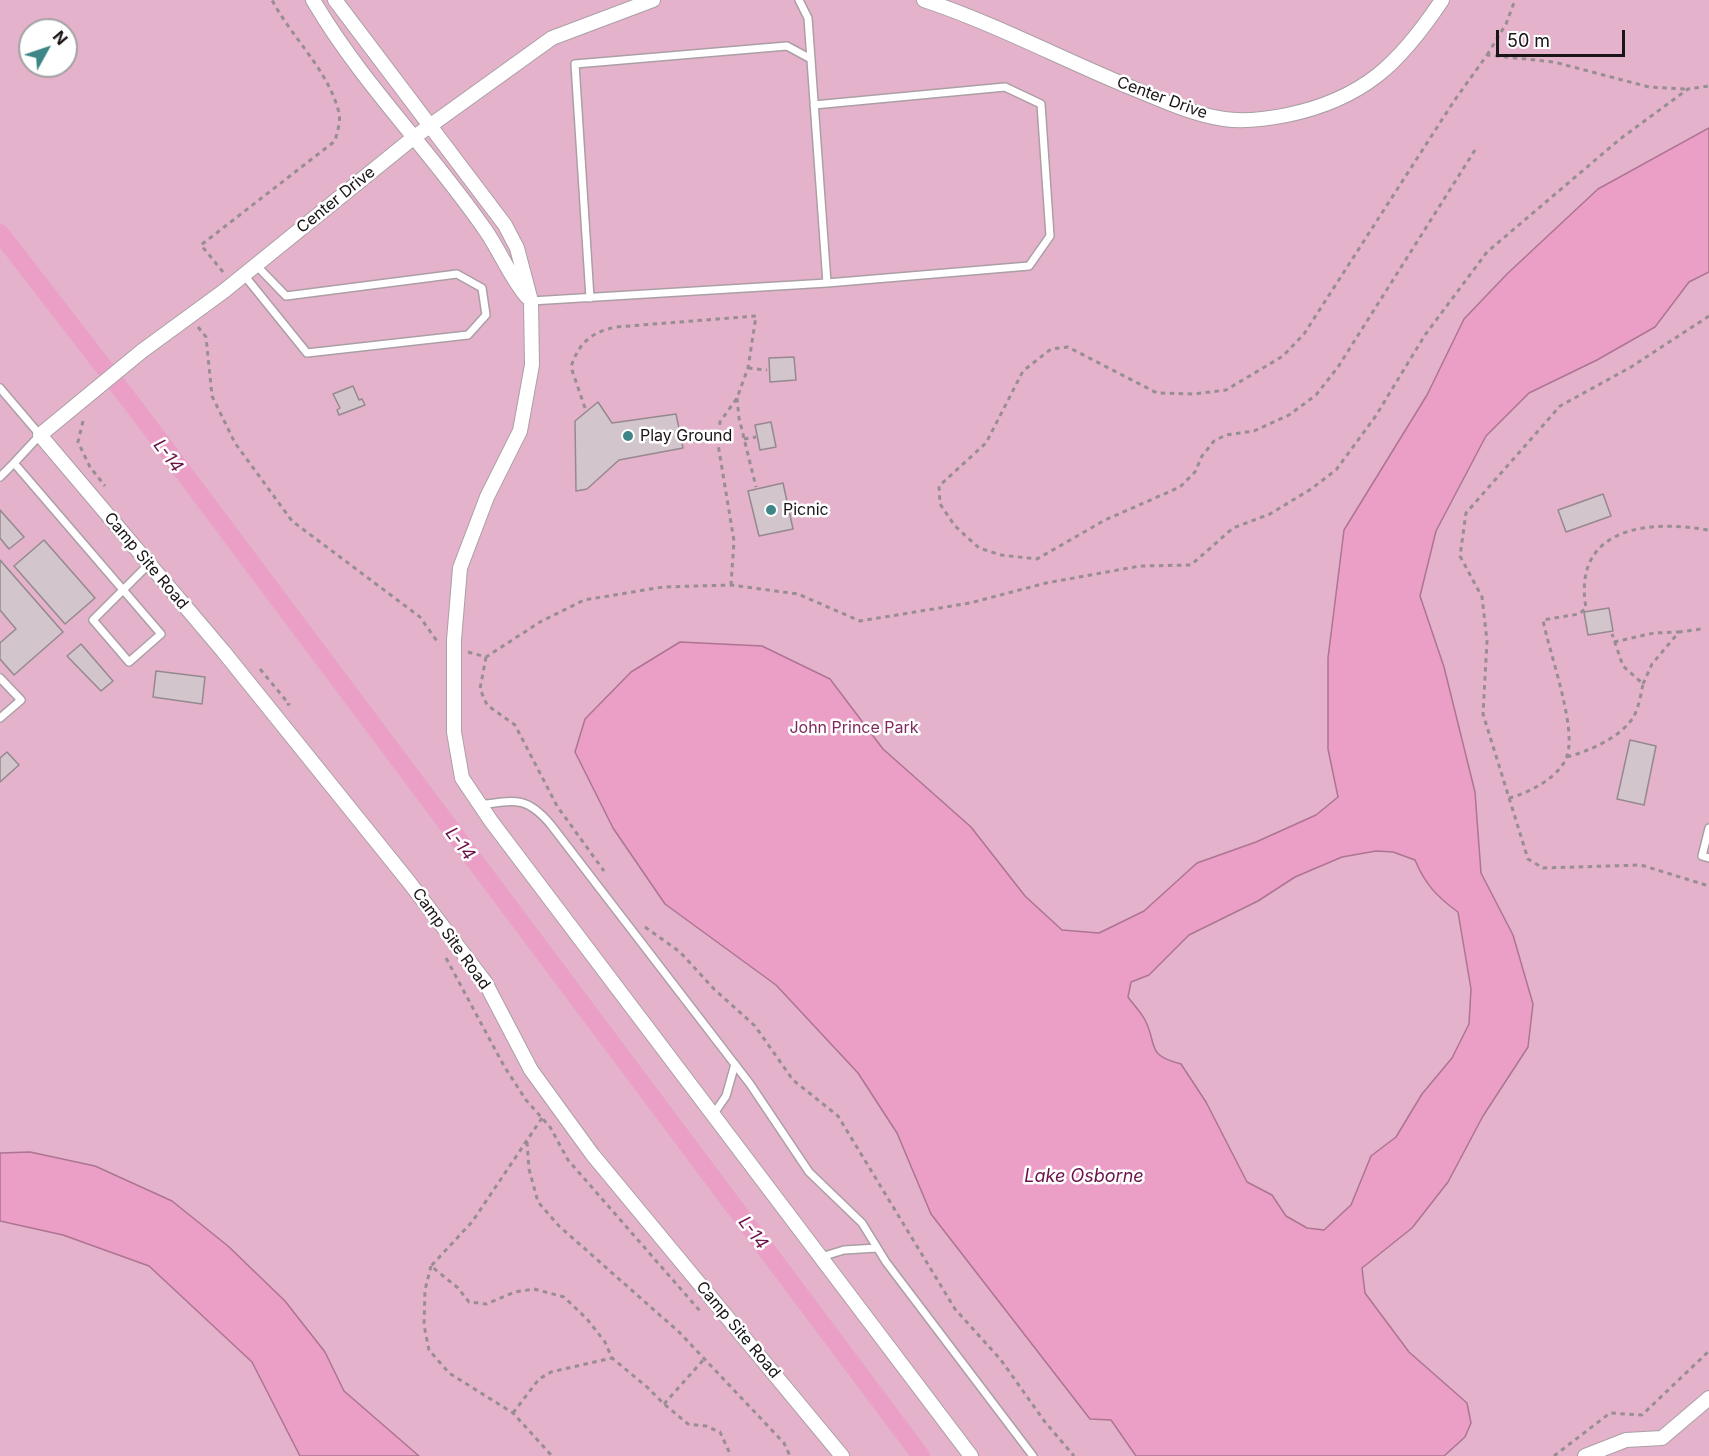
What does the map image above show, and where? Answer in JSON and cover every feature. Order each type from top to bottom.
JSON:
[{"type":"street","points":[[313,0],[328,25],[487,232],[513,281],[531,301]]},
{"type":"street","points":[[335,0],[505,225],[516,248],[531,301],[532,365],[519,431],[487,497],[460,568],[454,648],[454,732],[462,778],[480,805],[971,1456]]},
{"type":"street","name":"Center Drive","points":[[40,435],[142,351],[238,280],[413,138],[552,38],[653,0]]},
{"type":"street","name":"Center Drive","points":[[924,0],[962,13],[1083,69],[1182,108],[1224,119],[1266,119],[1321,108],[1353,93],[1382,73],[1416,39],[1442,0]]},
{"type":"street","name":"Camp Site Road","points":[[40,435],[252,688],[443,927],[484,982],[531,1070],[592,1154],[842,1456]]},
{"type":"street","points":[[1585,1456],[1626,1440],[1662,1438],[1709,1398]]},
{"type":"lane","points":[[799,0],[808,18],[827,283]]},
{"type":"lane","points":[[591,298],[575,64],[787,46],[810,59]]},
{"type":"lane","points":[[531,301],[827,283],[1029,266],[1050,236],[1041,104],[1005,87],[814,105]]},
{"type":"lane","points":[[238,280],[307,353],[468,335],[486,315],[482,288],[457,274],[286,296],[256,265]]},
{"type":"lane","points":[[0,388],[40,435],[0,477]]},
{"type":"lane","points":[[14,463],[123,590],[161,634],[129,662],[93,620],[123,590],[149,564]]},
{"type":"lane","points":[[0,678],[21,700],[0,718]]},
{"type":"lane","points":[[480,805],[515,800],[532,805],[541,812],[735,1064],[809,1172],[821,1187],[853,1212],[877,1248],[1033,1456]]},
{"type":"lane","points":[[1709,828],[1702,856],[1709,858]]},
{"type":"lane","points":[[713,1115],[726,1096],[735,1064]]},
{"type":"lane","points":[[820,1257],[844,1250],[877,1248]]},
{"type":"path","points":[[238,280],[201,245],[335,141],[340,115],[322,74],[283,20],[272,0]]},
{"type":"path","points":[[1475,150],[1338,367],[1316,395],[1290,415],[1254,431],[1226,435],[1214,441],[1202,456],[1195,472],[1180,487],[1105,520],[1037,559],[1001,555],[979,548],[955,526],[940,504],[939,486],[986,443],[1023,371],[1051,349],[1068,347],[1157,393],[1194,394],[1226,390],[1283,356],[1304,334],[1454,101],[1487,55],[1506,24],[1515,0]]},
{"type":"path","points":[[1487,55],[1554,62],[1649,87],[1688,89],[1709,86]]},
{"type":"path","points":[[609,879],[557,806],[515,725],[487,705],[480,688],[486,657],[540,622],[584,600],[663,587],[731,585],[798,594],[860,621],[970,603],[1046,583],[1140,566],[1191,565],[1233,528],[1270,514],[1311,489],[1336,470],[1375,417],[1425,335],[1487,252],[1620,139],[1688,89]]},
{"type":"path","points":[[190,316],[206,337],[212,396],[235,443],[292,521],[420,617],[439,644],[486,657]]},
{"type":"path","points":[[585,408],[571,367],[584,343],[596,332],[606,329],[756,316],[748,368],[737,398],[720,422],[718,444],[734,541],[731,585]]},
{"type":"path","points":[[1709,316],[1631,367],[1560,406],[1466,513],[1460,556],[1482,597],[1488,641],[1483,714],[1528,859],[1543,868],[1641,865],[1709,886]]},
{"type":"path","points":[[748,368],[767,370]]},
{"type":"path","points":[[737,398],[756,487]]},
{"type":"path","points":[[744,439],[756,437]]},
{"type":"path","points":[[1567,758],[1569,743],[1563,703],[1543,620],[1579,614],[1586,609],[1583,577],[1598,548],[1608,541],[1621,534],[1656,526],[1708,530]]},
{"type":"path","points":[[1614,642],[1654,633],[1701,629]]},
{"type":"path","points":[[1509,798],[1528,793],[1544,783],[1567,758],[1600,743],[1630,721],[1635,714],[1643,684],[1652,664],[1679,632]]},
{"type":"path","points":[[1612,634],[1623,666],[1643,684]]},
{"type":"path","points":[[642,924],[680,952],[755,1026],[793,1080],[838,1116],[955,1309],[1001,1360],[1045,1422],[1074,1456]]},
{"type":"path","points":[[542,1119],[472,1222],[431,1266],[425,1290],[424,1325],[429,1350],[449,1373],[513,1413],[552,1456]]},
{"type":"path","points":[[527,1141],[529,1169],[538,1202],[559,1226],[647,1301],[705,1358],[784,1443],[790,1456]]},
{"type":"path","points":[[431,1266],[458,1288],[469,1302],[486,1304],[515,1292],[534,1289],[564,1298],[587,1319],[605,1342],[612,1358],[688,1424],[706,1426],[720,1432],[731,1456]]},
{"type":"path","points":[[1554,1456],[1610,1413],[1642,1415],[1709,1351]]},
{"type":"path","points":[[513,1413],[539,1379],[550,1372],[612,1358]]},
{"type":"path","points":[[664,1404],[705,1358]]},
{"type":"green space","name":"John Prince Park","points":[[0,0],[1709,0],[1709,1456],[0,1456]]},
{"type":"water","name":"Lake Osborne","points":[[1709,128],[1709,272],[1689,282],[1655,327],[1597,360],[1529,393],[1486,436],[1436,531],[1420,596],[1444,667],[1475,792],[1481,873],[1513,935],[1533,1004],[1528,1047],[1483,1116],[1448,1182],[1412,1228],[1362,1268],[1365,1293],[1409,1352],[1467,1403],[1471,1423],[1465,1437],[1444,1456],[1136,1456],[1111,1420],[1090,1419],[931,1214],[897,1133],[858,1073],[776,985],[665,904],[613,828],[575,752],[585,719],[631,672],[680,642],[762,646],[830,679],[883,749],[971,827],[1025,896],[1062,930],[1099,933],[1144,911],[1197,863],[1256,842],[1316,815],[1338,797],[1328,749],[1328,658],[1344,530],[1427,395],[1464,319],[1507,274],[1598,189]],"holes":[[[1376,851],[1393,852],[1415,860],[1432,889],[1458,912],[1471,989],[1469,1024],[1452,1058],[1422,1094],[1396,1137],[1371,1156],[1351,1205],[1324,1230],[1307,1228],[1286,1216],[1272,1195],[1247,1182],[1206,1102],[1181,1064],[1162,1057],[1154,1048],[1145,1020],[1128,997],[1131,982],[1149,975],[1189,935],[1258,901],[1295,877],[1342,857]]]},
{"type":"water","points":[[30,1152],[95,1166],[172,1201],[228,1246],[285,1301],[325,1352],[344,1391],[419,1456],[300,1456],[252,1362],[149,1266],[63,1235],[0,1221],[0,1153]]},
{"type":"building","points":[[794,357],[796,380],[770,382],[769,358]]},
{"type":"building","points":[[353,386],[359,400],[362,399],[365,405],[339,415],[337,410],[340,408],[333,394]]},
{"type":"building","name":"Play Ground","points":[[598,402],[612,423],[676,414],[683,448],[619,460],[587,489],[576,491],[575,421]]},
{"type":"building","points":[[771,422],[776,447],[760,450],[755,425]]},
{"type":"building","name":"Picnic","points":[[783,483],[793,529],[759,536],[748,491]]},
{"type":"building","points":[[1603,494],[1611,516],[1566,532],[1558,510]]},
{"type":"building","points":[[0,510],[24,537],[9,549],[0,538]]},
{"type":"building","points":[[44,540],[95,598],[65,624],[14,566]]},
{"type":"building","points":[[0,560],[63,632],[14,675],[0,659],[0,643],[16,629],[0,610]]},
{"type":"building","points":[[1609,608],[1613,631],[1588,635],[1584,612]]},
{"type":"building","points":[[81,644],[113,681],[101,691],[67,656]]},
{"type":"building","points":[[156,671],[205,677],[202,704],[153,697]]},
{"type":"building","points":[[1630,740],[1656,746],[1644,805],[1617,799]]},
{"type":"building","points":[[7,752],[19,765],[0,782],[0,758]]},
{"type":"waterway","name":"L-14","points":[[0,233],[133,405],[921,1456]]},
{"type":"place","name":"Play Ground","points":[[628,436]]},
{"type":"place","name":"Picnic","points":[[771,510]]}]
